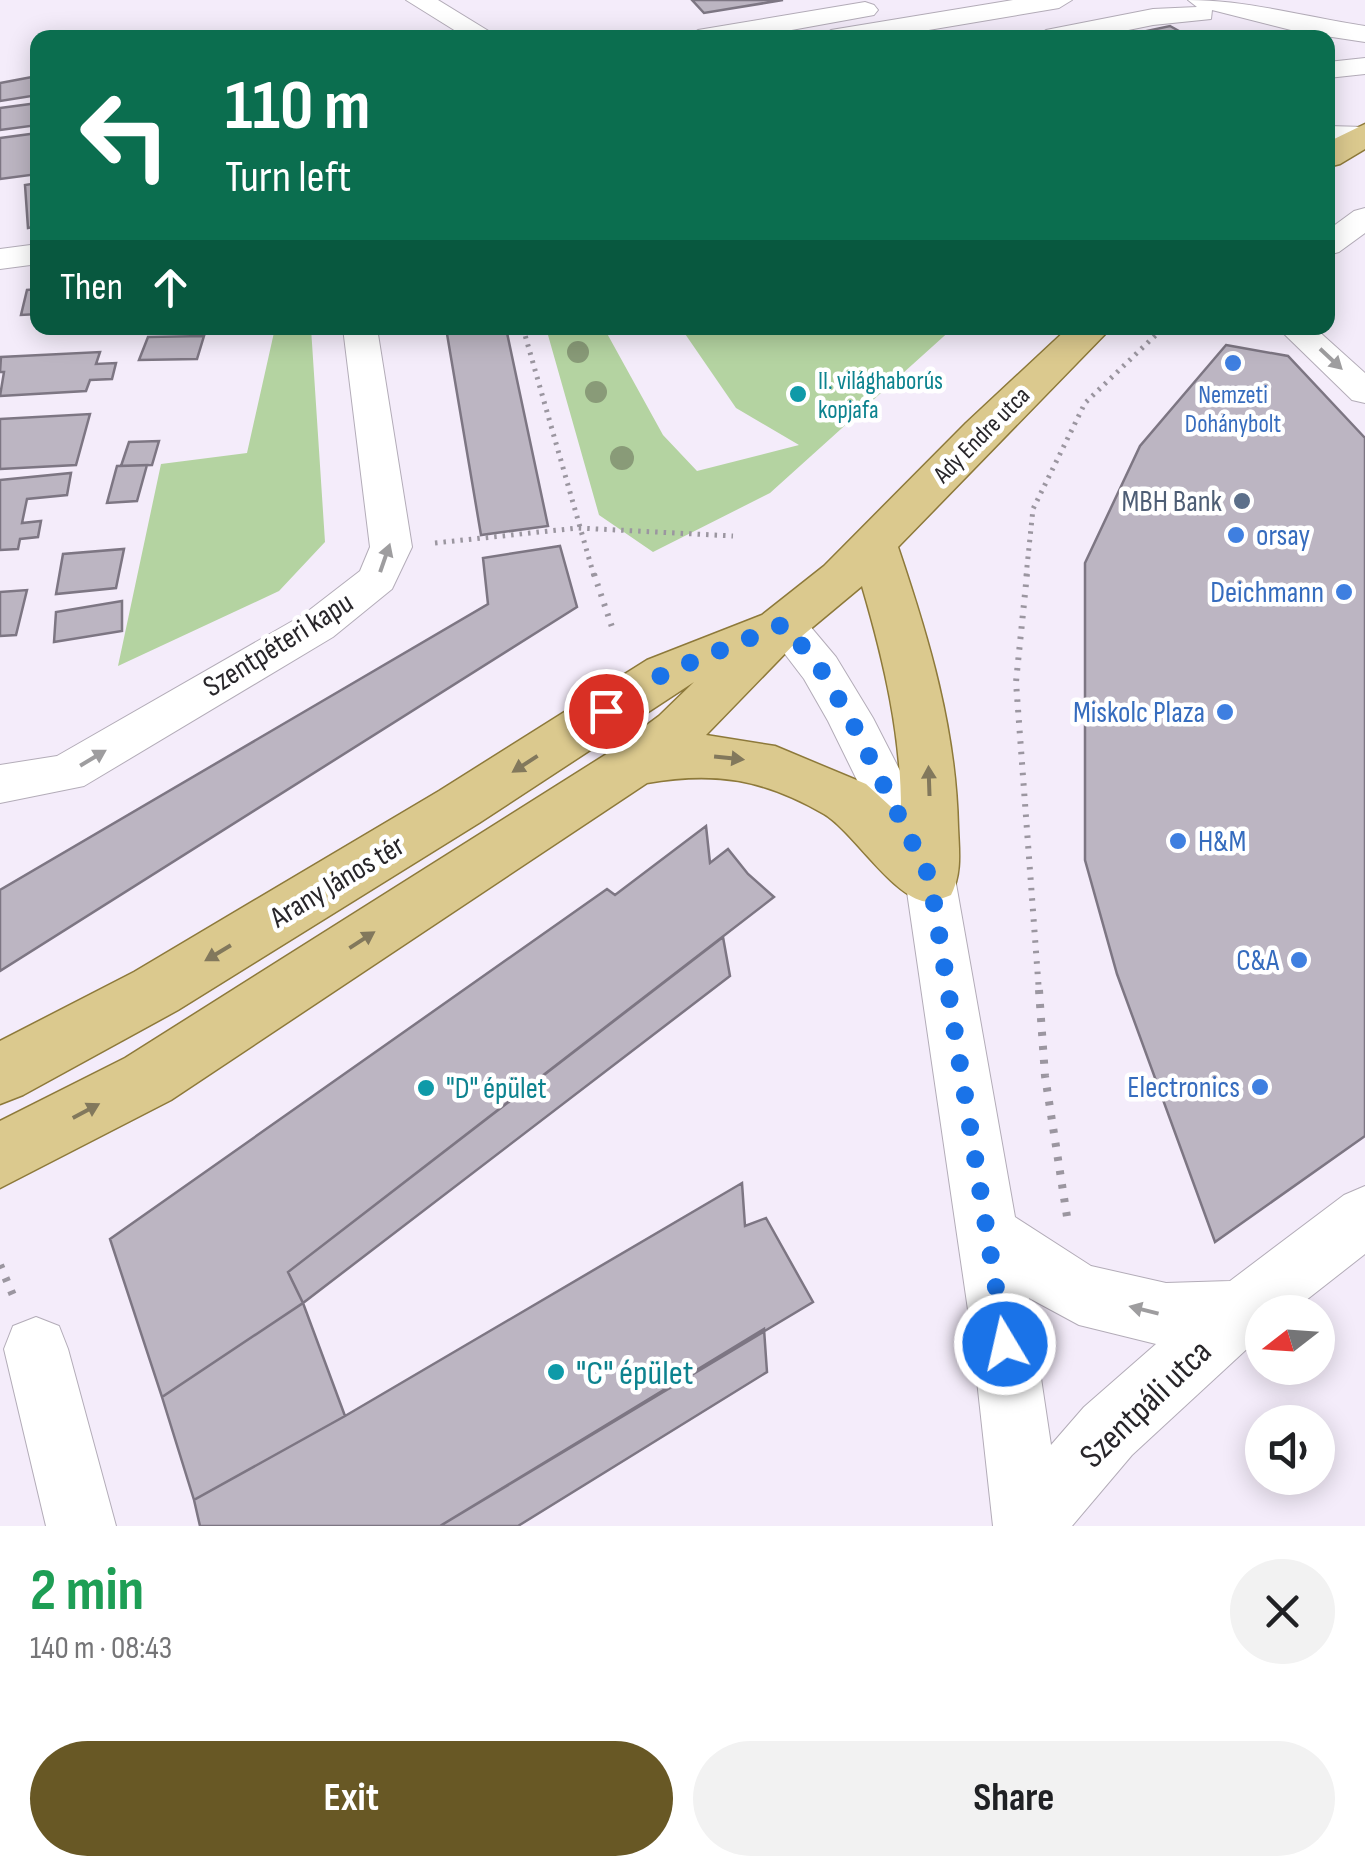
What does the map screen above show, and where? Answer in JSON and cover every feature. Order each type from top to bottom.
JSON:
[{"type":"main road","points":[[1335,153],[1364,134]]},
{"type":"main road","name":"Ady Endre utca","points":[[784,624],[840,578],[1084,335]]},
{"type":"main road","points":[[874,543],[908,652],[920,712],[929,769],[930,878]]},
{"type":"main road","name":"Arany János tér","points":[[0,1074],[156,990],[459,806],[665,673],[784,624]]},
{"type":"main road","name":"Arany János tér","points":[[0,1156],[148,1080],[632,765],[678,730],[784,624]]},
{"type":"main road","points":[[632,765],[692,754],[756,761],[846,800],[930,878]]},
{"type":"street","points":[[419,0],[473,30]]},
{"type":"street","points":[[767,30],[922,0]]},
{"type":"street","points":[[879,30],[1059,0]]},
{"type":"street","points":[[1150,0],[1365,34]]},
{"type":"street","points":[[1088,30],[1208,7]]},
{"type":"street","points":[[1262,20],[1321,21],[1365,15]]},
{"type":"street","points":[[1335,69],[1365,66]]},
{"type":"street","points":[[1335,135],[1364,134]]},
{"type":"street","points":[[1335,240],[1365,218]]},
{"type":"street","points":[[0,259],[30,255]]},
{"type":"street","points":[[361,335],[391,548]]},
{"type":"street","points":[[1303,335],[1365,392]]},
{"type":"street","name":"Szentpéteri kapu","points":[[0,784],[67,773],[318,626],[377,579],[391,548]]},
{"type":"street","points":[[784,624],[820,668],[850,718],[930,878],[988,1234],[1028,1525]]},
{"type":"street","name":"Szentpáli utca","points":[[1028,1525],[1108,1431],[1241,1312],[1365,1216]]},
{"type":"street","points":[[988,1234],[1079,1294],[1166,1315],[1241,1312]]},
{"type":"street","points":[[36,1349],[81,1526]]},
{"type":"path","points":[[525,335],[578,528],[613,630]]},
{"type":"path","points":[[1079,1294],[1045,1076],[1016,682],[1032,509],[1085,403],[1156,335]]},
{"type":"path","points":[[391,548],[578,528],[733,536]]},
{"type":"green space","points":[[273,335],[311,335],[325,542],[279,591],[118,666],[161,464],[247,453]]},
{"type":"green space","points":[[548,335],[608,335],[663,435],[697,471],[799,445],[736,408],[686,335],[945,335],[770,493],[653,552],[599,515]]},
{"type":"building","points":[[692,0],[783,0],[704,13]]},
{"type":"building","points":[[30,77],[30,96],[0,101],[0,83]]},
{"type":"building","points":[[30,104],[30,126],[0,130],[0,108]]},
{"type":"building","points":[[30,134],[30,175],[0,179],[0,138]]},
{"type":"building","points":[[30,184],[28,228],[25,185]]},
{"type":"building","points":[[30,290],[30,314],[21,315]]},
{"type":"building","points":[[447,335],[507,335],[548,526],[481,535]]},
{"type":"building","points":[[204,336],[197,359],[139,360],[148,337]]},
{"type":"building","name":"Miskolc Plaza","points":[[1226,345],[1288,356],[1365,438],[1365,1136],[1215,1242],[1117,974],[1085,860],[1085,563],[1140,446]]},
{"type":"building","points":[[100,352],[96,364],[116,363],[112,379],[90,380],[86,391],[0,396],[4,372],[0,372],[1,357]]},
{"type":"building","points":[[90,414],[76,465],[0,469],[0,419]]},
{"type":"building","points":[[159,441],[152,465],[121,466],[129,442]]},
{"type":"building","points":[[147,465],[137,501],[107,503],[117,466]]},
{"type":"building","points":[[71,473],[67,495],[27,499],[22,523],[41,521],[38,537],[20,539],[18,549],[0,550],[0,480]]},
{"type":"building","points":[[560,546],[577,607],[0,971],[0,890],[488,604],[483,558]]},
{"type":"building","points":[[124,549],[116,588],[56,594],[63,554]]},
{"type":"building","points":[[27,590],[16,635],[0,636],[0,592]]},
{"type":"building","points":[[122,601],[122,631],[54,642],[56,612]]},
{"type":"building","name":"\"D\" épület","points":[[706,826],[710,863],[728,849],[774,897],[288,1272],[303,1303],[162,1397],[110,1239],[607,889],[615,895]]},
{"type":"building","points":[[723,937],[730,976],[303,1303],[288,1272]]},
{"type":"building","name":"\"C\" épület","points":[[742,1183],[745,1226],[766,1218],[813,1302],[440,1526],[200,1526],[194,1500]]},
{"type":"building","points":[[303,1303],[345,1416],[194,1500],[162,1397]]},
{"type":"building","points":[[764,1329],[767,1372],[518,1526],[440,1526]]},
{"type":"place","name":"Nemzeti Dohánybolt","points":[[1233,363]]},
{"type":"place","name":"II. világhaborús kopjafa","points":[[798,394]]},
{"type":"place","name":"MBH Bank","points":[[1242,501]]},
{"type":"place","name":"orsay","points":[[1236,535]]},
{"type":"place","name":"Deichmann","points":[[1344,592]]},
{"type":"place","name":"Miskolc Plaza","points":[[1225,712]]},
{"type":"place","name":"H&M","points":[[1178,841]]},
{"type":"place","name":"C&A","points":[[1299,960]]},
{"type":"place","name":"Electronics","points":[[1260,1087]]},
{"type":"place","name":"\"D\" épület","points":[[426,1088]]},
{"type":"place","name":"\"C\" épület","points":[[556,1372]]},
{"type":"route","points":[[606,711],[665,673],[784,624],[820,668],[850,718],[930,878],[1005,1344]]}]
